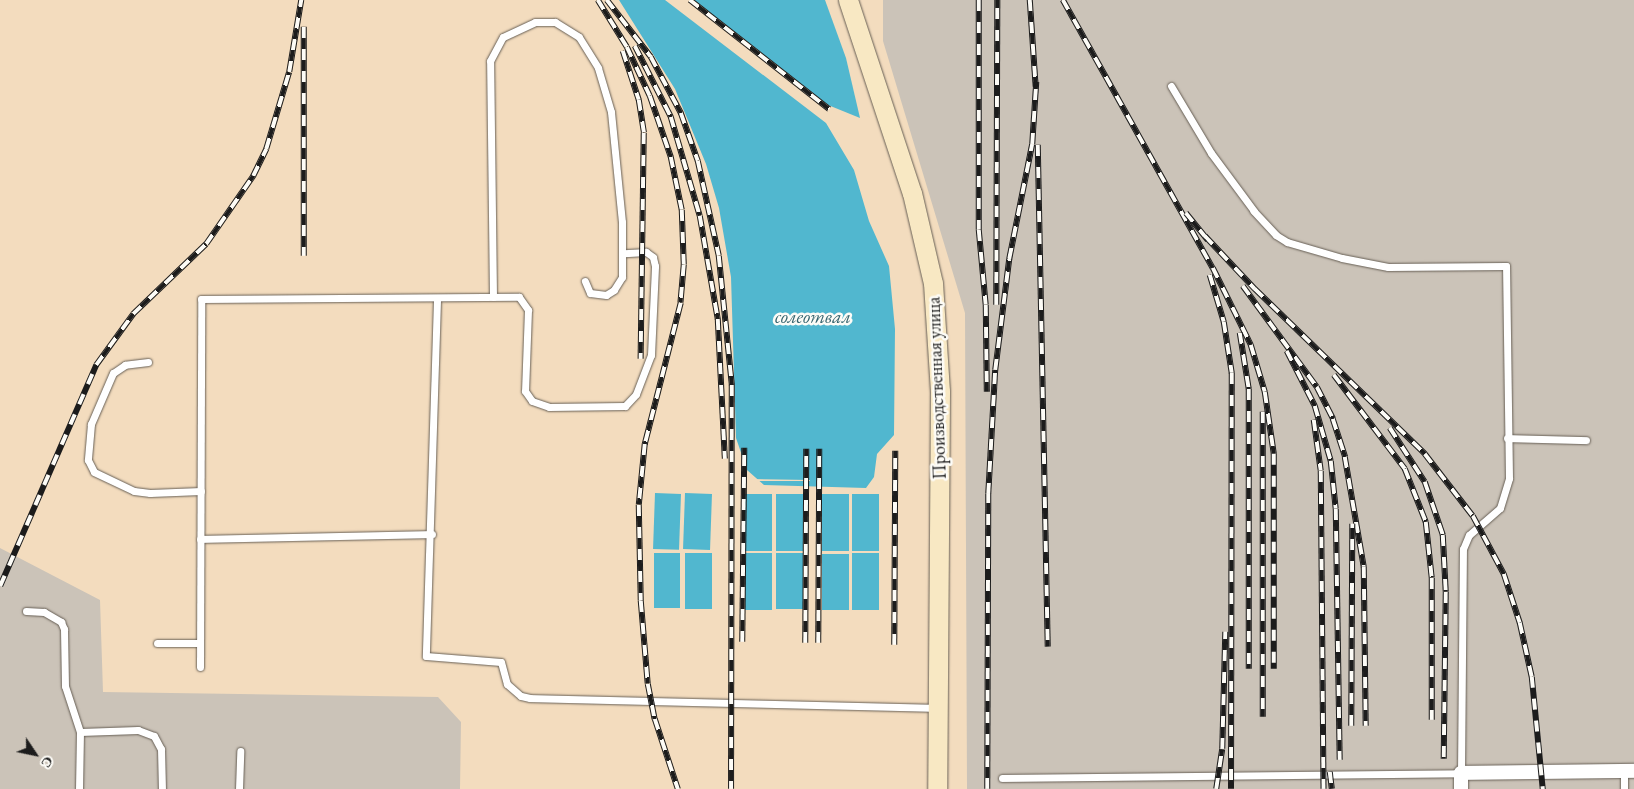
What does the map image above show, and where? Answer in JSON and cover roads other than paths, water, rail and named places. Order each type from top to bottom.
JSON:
[{"type":"main road","name":"Производственная улица","points":[[848,0],[912,193],[933,283],[940,392],[937,789]]},
{"type":"street","points":[[1461,789],[1461,774],[1629,771]]},
{"type":"lane","points":[[493,297],[490,61],[503,38],[522,26],[545,21],[564,25],[579,37],[598,68],[613,131],[624,253],[622,277],[611,293],[590,293],[585,281]]},
{"type":"lane","points":[[1002,778],[1461,774],[1463,549],[1470,535],[1488,522],[1504,501],[1509,478],[1506,266],[1388,267],[1342,258],[1287,242],[1276,235],[1254,212],[1212,153],[1171,86]]},
{"type":"lane","points":[[200,667],[201,299],[437,300],[519,297],[526,303],[525,391],[532,401],[549,407],[625,406],[636,394],[651,355],[655,266],[653,257],[646,252],[624,253]]},
{"type":"lane","points":[[437,300],[432,534],[426,656],[501,662],[507,684],[521,696],[651,703],[938,708]]},
{"type":"lane","points":[[148,362],[125,365],[113,373],[91,424],[88,460],[94,472],[134,491],[150,493],[200,491]]},
{"type":"lane","points":[[1507,438],[1586,440]]},
{"type":"lane","points":[[200,539],[432,534]]},
{"type":"lane","points":[[26,611],[44,612],[61,622],[64,629],[65,686],[80,732],[78,789]]},
{"type":"lane","points":[[157,643],[200,643]]},
{"type":"lane","points":[[80,732],[138,730],[154,736],[161,749],[162,789]]},
{"type":"lane","points":[[239,789],[240,751]]},
{"type":"lane","points":[[1624,789],[1629,771]]},
{"type":"water","name":"солеотвал","points":[[619,0],[665,0],[826,123],[854,170],[869,221],[889,266],[895,329],[894,435],[877,454],[874,477],[866,488],[764,485],[747,470],[736,438],[731,277],[719,208],[706,164],[675,89]]},
{"type":"water","points":[[694,0],[825,0],[846,58],[860,118],[828,105]]},
{"type":"water","points":[[655,493],[681,494],[679,550],[653,549]]},
{"type":"water","points":[[685,493],[712,494],[710,550],[683,549]]},
{"type":"water","points":[[745,494],[772,494],[772,551],[745,551]]},
{"type":"water","points":[[776,494],[803,494],[803,551],[776,551]]},
{"type":"water","points":[[822,494],[849,494],[849,551],[822,551]]},
{"type":"water","points":[[852,494],[879,494],[879,551],[852,551]]},
{"type":"water","points":[[654,553],[680,553],[680,608],[654,608]]},
{"type":"water","points":[[685,553],[712,553],[712,609],[685,609]]},
{"type":"water","points":[[745,553],[772,553],[772,610],[745,610]]},
{"type":"water","points":[[776,553],[803,553],[803,609],[776,609]]},
{"type":"water","points":[[852,553],[879,553],[879,610],[852,610]]},
{"type":"water","points":[[822,554],[849,554],[849,610],[822,610]]},
{"type":"railway","points":[[0,586],[96,365],[133,314],[206,244],[253,176],[266,149],[289,72],[301,0]]},
{"type":"railway","points":[[598,0],[627,47],[650,96],[671,157],[682,210],[684,265],[681,303],[645,444],[639,505],[641,601],[648,684],[655,719],[678,789]]},
{"type":"railway","points":[[607,0],[651,57],[681,113],[698,161],[719,256],[732,385],[731,789]]},
{"type":"railway","points":[[690,0],[829,109]]},
{"type":"railway","points":[[979,0],[979,230],[986,305],[987,392]]},
{"type":"railway","points":[[996,305],[997,0]]},
{"type":"railway","points":[[1030,0],[1036,87]]},
{"type":"railway","points":[[1063,0],[1213,268],[1251,345],[1265,392],[1274,454],[1274,669]]},
{"type":"railway","points":[[304,27],[304,256]]},
{"type":"railway","points":[[635,46],[671,117],[700,216],[718,319],[725,459]]},
{"type":"railway","points":[[623,51],[639,100],[644,133],[641,359]]},
{"type":"railway","points":[[987,789],[988,494],[995,370],[1009,259],[1032,144],[1036,82]]},
{"type":"railway","points":[[1038,145],[1048,647]]},
{"type":"railway","points":[[1186,213],[1208,240]]},
{"type":"railway","points":[[1205,236],[1255,289],[1425,454],[1473,516],[1504,574],[1520,623],[1532,677],[1543,789]]},
{"type":"railway","points":[[1210,275],[1224,322],[1232,373],[1231,789]]},
{"type":"railway","points":[[1243,286],[1317,387],[1333,419],[1345,457],[1364,567],[1366,726]]},
{"type":"railway","points":[[1240,333],[1249,389],[1249,669]]},
{"type":"railway","points":[[1287,351],[1315,406],[1331,461],[1336,509],[1340,760]]},
{"type":"railway","points":[[1334,375],[1405,469],[1426,522],[1432,578],[1432,720]]},
{"type":"railway","points":[[1263,412],[1263,717]]},
{"type":"railway","points":[[1314,420],[1321,471],[1324,789]]},
{"type":"railway","points":[[1390,428],[1425,482],[1443,535],[1446,592],[1444,759]]},
{"type":"railway","points":[[742,642],[744,448]]},
{"type":"railway","points":[[805,643],[806,449]]},
{"type":"railway","points":[[818,643],[819,449]]},
{"type":"railway","points":[[894,645],[895,451]]},
{"type":"railway","points":[[1351,726],[1352,524]]},
{"type":"railway","points":[[1216,789],[1222,749],[1225,632]]},
{"type":"railway","points":[[1330,772],[1332,789]]}]
